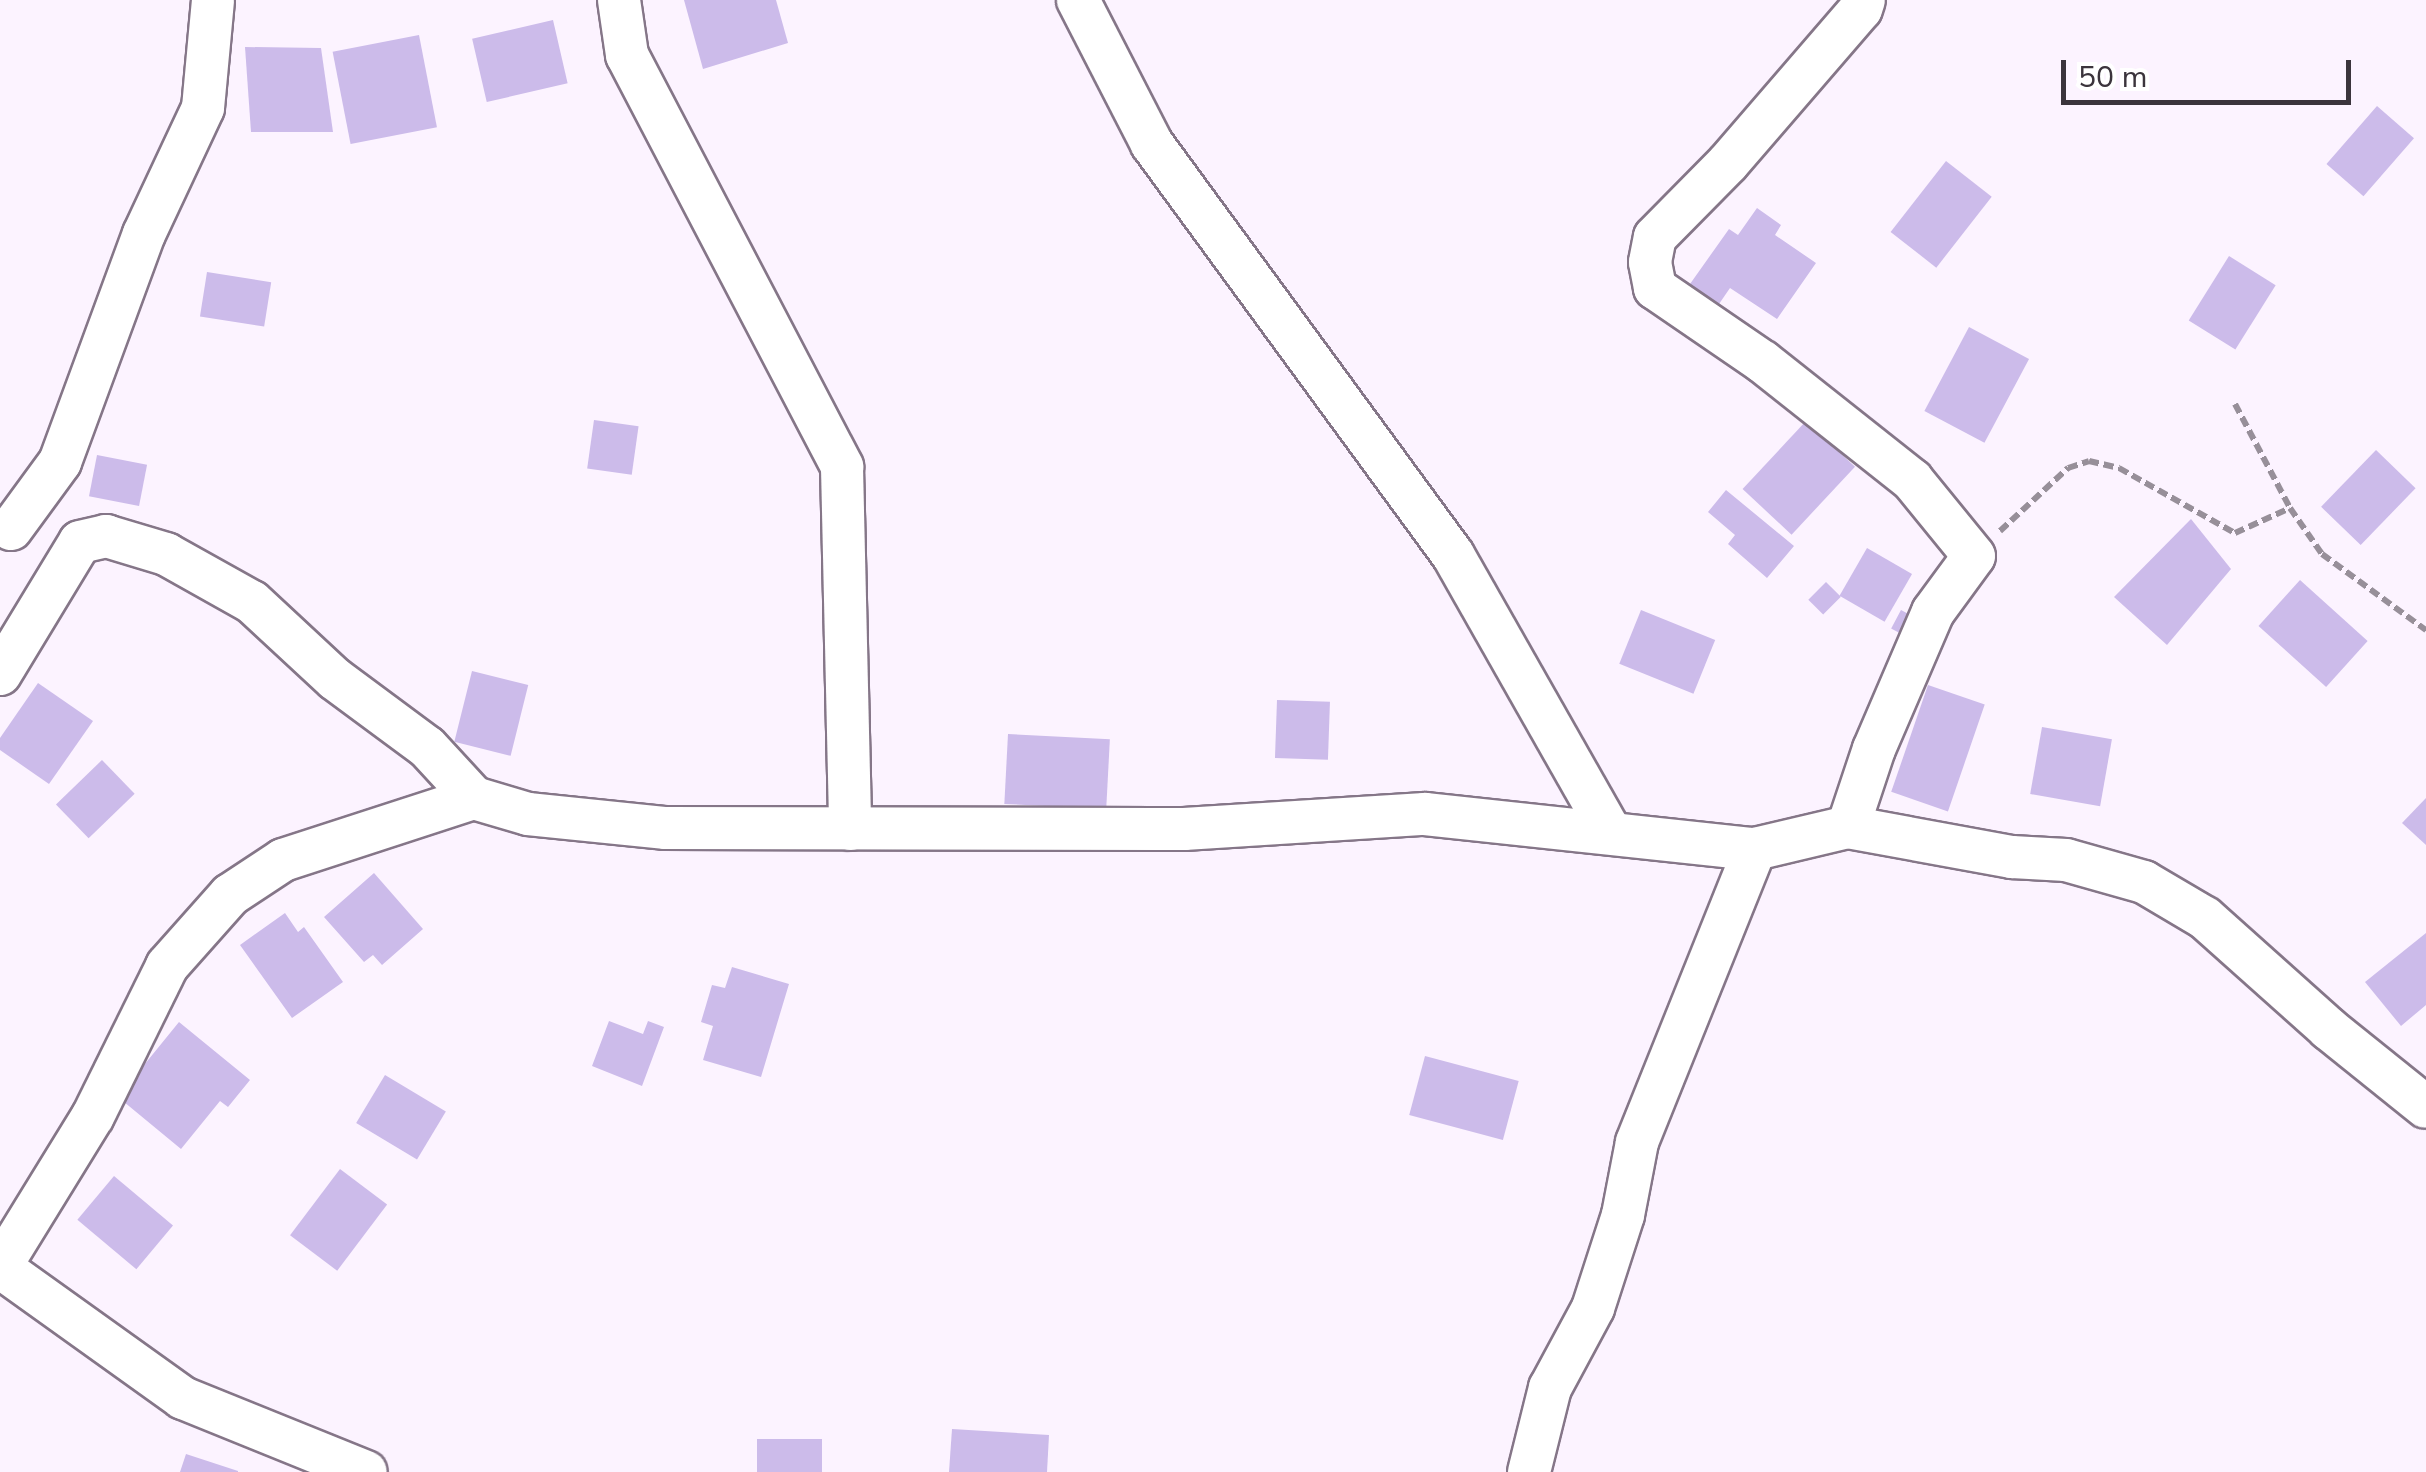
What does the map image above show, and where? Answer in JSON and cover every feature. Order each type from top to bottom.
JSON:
[{"type":"street","points":[[64,564],[5,527],[60,462],[144,234],[203,108],[214,18],[212,0]]},
{"type":"street","points":[[619,0],[627,54],[842,467],[850,829]]},
{"type":"street","points":[[1078,0],[1152,144],[1453,555],[1609,830]]},
{"type":"street","points":[[1848,827],[1874,749],[1934,612],[1974,556],[1912,480],[1763,362],[1654,288],[1650,262],[1655,237],[1728,163],[1861,9],[1864,0]]},
{"type":"street","points":[[0,674],[80,542],[106,536],[166,554],[252,602],[335,679],[427,747],[474,798],[528,814],[666,828],[850,829],[1184,829],[1425,814],[1609,830],[1755,849],[1848,827],[2012,857],[2066,860],[2144,882],[2204,918],[2329,1029],[2426,1107]]},
{"type":"street","points":[[366,1472],[183,1398],[0,1267],[93,1116],[167,966],[230,894],[283,860],[474,798]]},
{"type":"street","points":[[1529,1472],[1550,1388],[1593,1308],[1622,1215],[1638,1142],[1755,849]]},
{"type":"path","points":[[2234,404],[2290,508],[2322,554],[2426,630]]},
{"type":"path","points":[[1974,556],[2068,468],[2089,461],[2119,468],[2235,533],[2290,508]]},
{"type":"building","points":[[684,0],[776,0],[788,43],[703,69]]},
{"type":"building","points":[[553,20],[568,83],[487,102],[472,39]]},
{"type":"building","points":[[419,35],[437,127],[351,144],[333,52]]},
{"type":"building","points":[[245,47],[321,48],[333,132],[251,132]]},
{"type":"building","points":[[2377,106],[2414,138],[2363,196],[2326,164]]},
{"type":"building","points":[[1946,161],[1992,197],[1936,268],[1891,232]]},
{"type":"building","points":[[1757,208],[1781,225],[1775,235],[1816,263],[1777,319],[1730,288],[1719,304],[1690,284],[1729,229],[1738,235]]},
{"type":"building","points":[[2229,256],[2276,285],[2235,350],[2189,320]]},
{"type":"building","points":[[207,272],[271,282],[264,327],[200,316]]},
{"type":"building","points":[[1969,327],[2029,359],[1984,443],[1924,411]]},
{"type":"building","points":[[594,420],[639,426],[632,475],[587,469]]},
{"type":"building","points":[[1806,421],[1855,467],[1792,535],[1743,489]]},
{"type":"building","points":[[2376,450],[2416,488],[2361,545],[2321,507]]},
{"type":"building","points":[[97,455],[147,465],[139,506],[89,496]]},
{"type":"building","points":[[1726,490],[1794,546],[1767,578],[1728,544],[1735,535],[1708,512]]},
{"type":"building","points":[[2191,519],[2231,569],[2167,645],[2114,597]]},
{"type":"building","points":[[1867,548],[1912,574],[1885,622],[1840,596]]},
{"type":"building","points":[[2300,580],[2368,641],[2326,687],[2259,626]]},
{"type":"building","points":[[1826,582],[1841,597],[1823,615],[1808,600]]},
{"type":"building","points":[[1641,610],[1715,640],[1693,694],[1619,664]]},
{"type":"building","points":[[1901,610],[1918,619],[1908,637],[1891,629]]},
{"type":"building","points":[[472,671],[528,685],[511,756],[454,742]]},
{"type":"building","points":[[38,683],[93,721],[49,784],[0,750],[0,738]]},
{"type":"building","points":[[1928,685],[1985,705],[1948,811],[1891,792]]},
{"type":"building","points":[[1277,700],[1330,702],[1328,760],[1275,758]]},
{"type":"building","points":[[2042,727],[2112,739],[2100,806],[2030,794]]},
{"type":"building","points":[[1008,734],[1110,739],[1106,809],[1004,804]]},
{"type":"building","points":[[102,760],[135,794],[89,838],[56,804]]},
{"type":"building","points":[[2426,798],[2426,845],[2402,823]]},
{"type":"building","points":[[374,873],[423,929],[382,965],[373,955],[364,962],[324,917]]},
{"type":"building","points":[[285,913],[298,932],[304,927],[343,982],[292,1018],[240,945]]},
{"type":"building","points":[[2426,933],[2426,1005],[2401,1026],[2365,982]]},
{"type":"building","points":[[732,967],[789,984],[761,1077],[703,1060],[713,1026],[701,1022],[712,985],[725,988]]},
{"type":"building","points":[[609,1021],[643,1034],[648,1021],[664,1027],[642,1086],[592,1066]]},
{"type":"building","points":[[179,1022],[250,1080],[228,1107],[220,1101],[181,1149],[118,1097]]},
{"type":"building","points":[[1425,1056],[1519,1081],[1503,1140],[1409,1115]]},
{"type":"building","points":[[385,1075],[446,1112],[417,1160],[356,1123]]},
{"type":"building","points":[[340,1169],[387,1205],[337,1271],[290,1235]]},
{"type":"building","points":[[114,1176],[173,1225],[136,1269],[77,1220]]},
{"type":"building","points":[[952,1429],[1049,1435],[1047,1472],[949,1472]]},
{"type":"building","points":[[757,1439],[822,1439],[822,1472],[757,1472]]},
{"type":"building","points":[[186,1454],[238,1471],[238,1472],[180,1472]]}]
